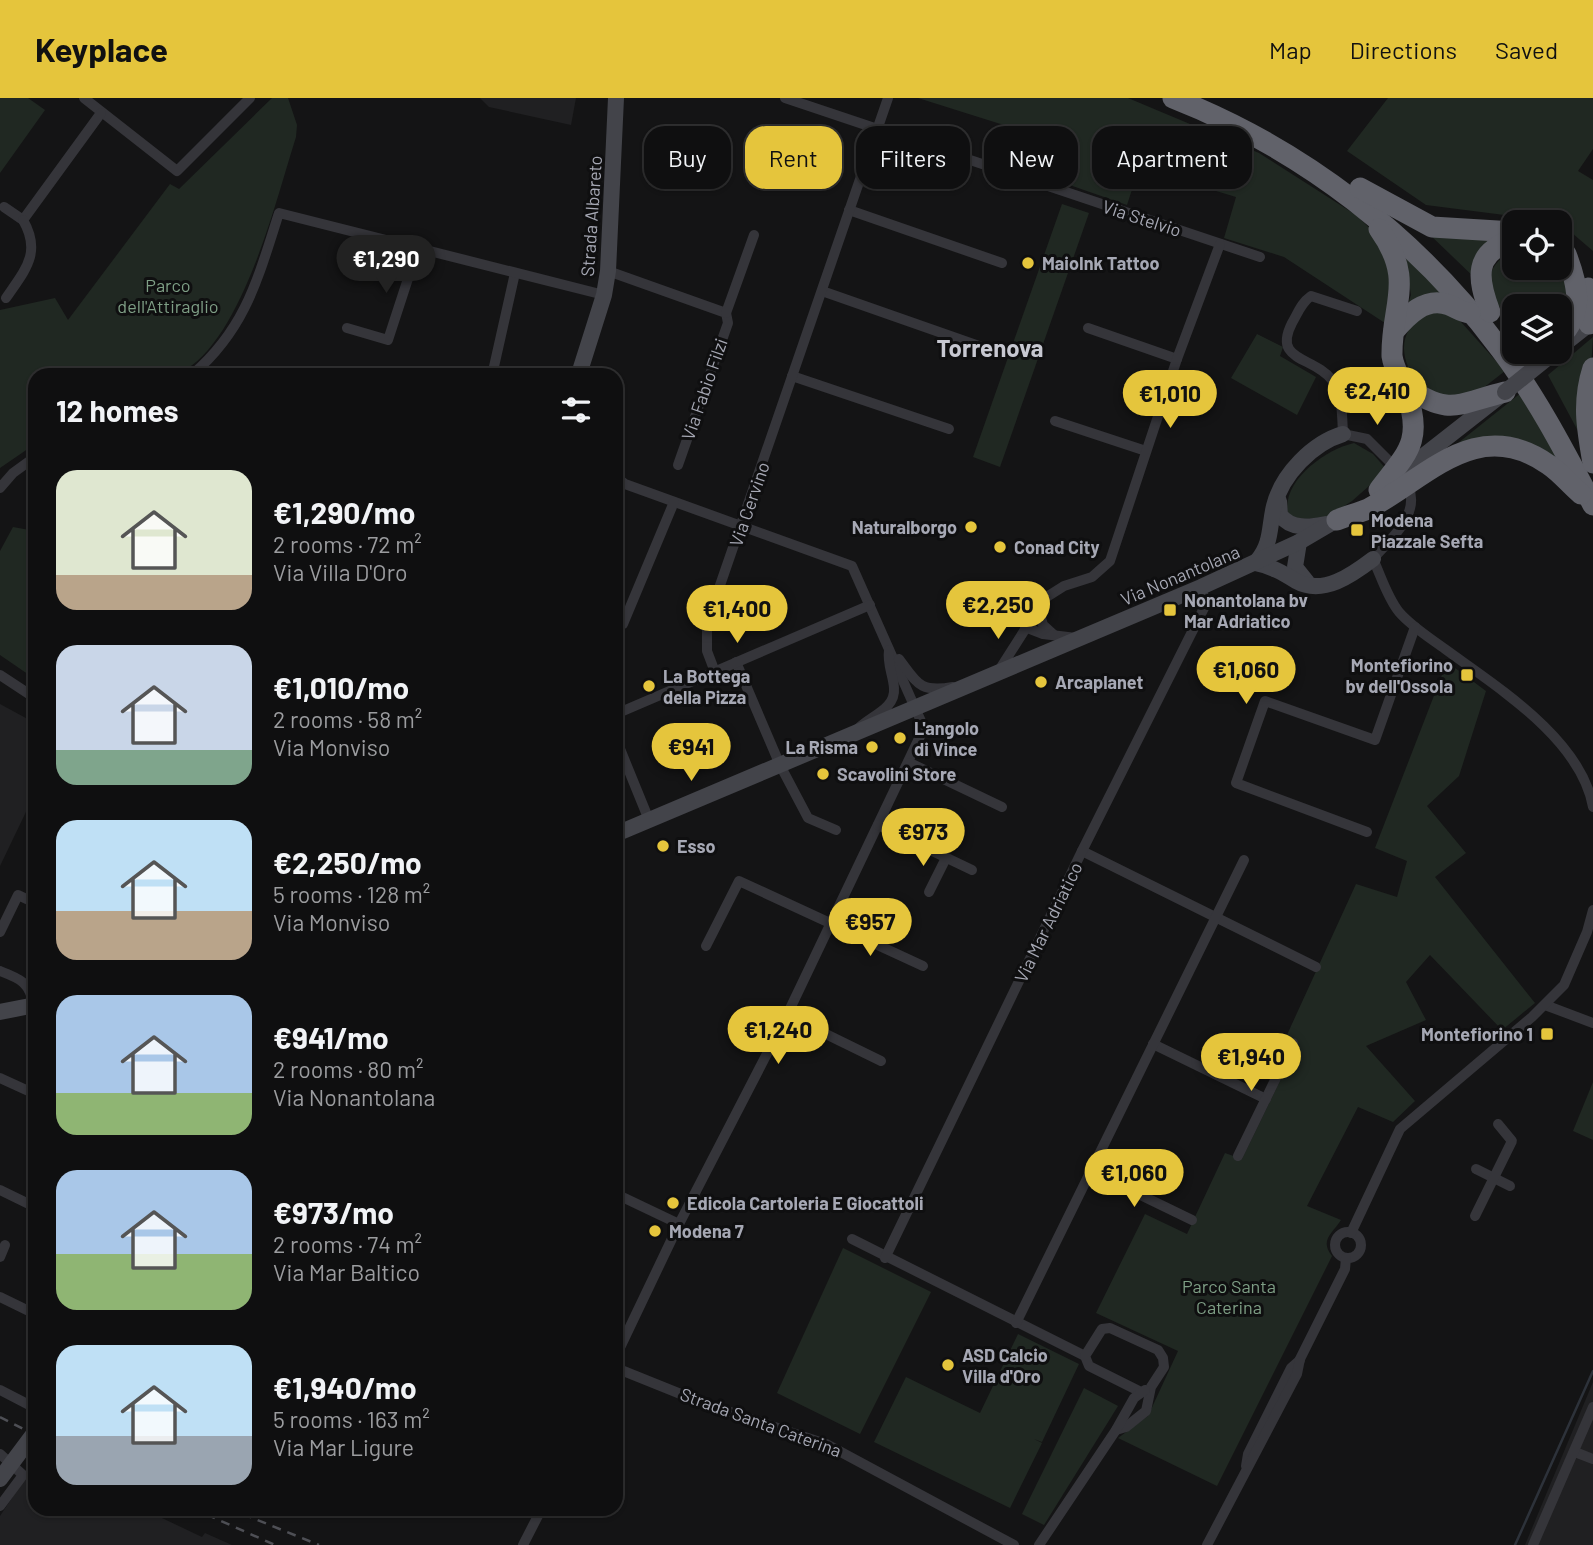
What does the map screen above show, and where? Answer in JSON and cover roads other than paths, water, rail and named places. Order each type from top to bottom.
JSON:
[{"type":"highway","points":[[1173,98],[1262,139],[1314,171],[1413,251],[1502,333]]},
{"type":"highway","points":[[1209,98],[1283,135],[1360,188],[1419,238],[1481,313],[1592,504]]},
{"type":"highway","points":[[1360,188],[1432,227],[1502,231]]},
{"type":"highway","points":[[1366,211],[1385,237],[1398,266],[1401,297],[1394,331],[1394,367],[1404,386],[1413,416],[1413,441],[1404,460],[1380,490]]},
{"type":"highway","points":[[1481,313],[1480,280],[1483,262],[1493,248],[1502,244]]},
{"type":"highway","points":[[1574,261],[1590,293],[1591,322]]},
{"type":"highway","points":[[1572,322],[1578,296],[1574,261]]},
{"type":"highway","points":[[1394,331],[1413,311],[1425,305],[1449,305],[1459,312],[1481,313]]},
{"type":"highway","points":[[1527,364],[1552,401],[1593,477]]},
{"type":"highway","points":[[1593,368],[1586,400],[1585,424],[1593,463]]},
{"type":"highway","points":[[1404,386],[1426,401],[1445,406],[1468,404],[1505,392]]},
{"type":"highway","points":[[1335,522],[1367,509],[1425,469],[1472,448],[1514,449],[1533,456],[1549,465],[1592,504]]},
{"type":"main road","name":"Strada Albareto","points":[[581,368],[604,295],[608,271],[616,98]]},
{"type":"main road","name":"Via Nonantolana","points":[[1572,338],[1591,322]]},
{"type":"main road","name":"Via Nonantolana","points":[[623,831],[915,706],[1082,639],[1299,542],[1335,522],[1380,490],[1539,364]]},
{"type":"main road","points":[[1343,434],[1322,441],[1292,473],[1279,494],[1268,545],[1255,563],[1315,587],[1349,576],[1373,559]]},
{"type":"main road","points":[[1279,494],[1280,515],[1287,523],[1307,527],[1335,522]]},
{"type":"main road","points":[[1299,542],[1295,567],[1302,579],[1315,587]]},
{"type":"main road","points":[[0,1012],[28,1006]]},
{"type":"main road","points":[[0,1479],[28,1441]]},
{"type":"street","points":[[89,100],[101,113],[177,171],[250,98]]},
{"type":"street","name":"Via Stelvio","points":[[785,98],[866,126]]},
{"type":"street","name":"Via Cervino","points":[[878,126],[888,98]]},
{"type":"street","points":[[23,220],[101,113]]},
{"type":"street","name":"Via Stelvio","points":[[970,161],[1260,257]]},
{"type":"street","name":"Via Cervino","points":[[715,672],[707,651],[707,623],[856,189]]},
{"type":"street","points":[[4,207],[23,220],[33,237],[29,264],[6,298]]},
{"type":"street","points":[[849,210],[1002,263]]},
{"type":"street","points":[[199,368],[228,340],[239,319],[255,286],[279,214],[604,295]]},
{"type":"street","name":"Via Fabio Filzi","points":[[678,465],[728,323],[726,313],[754,235]]},
{"type":"street","points":[[998,672],[1024,627],[1054,592],[1092,578],[1110,561],[1177,359],[1220,244]]},
{"type":"street","points":[[347,328],[388,340],[418,248]]},
{"type":"street","name":"Via Fabio Filzi","points":[[608,271],[726,313]]},
{"type":"street","points":[[494,368],[516,273]]},
{"type":"street","points":[[822,291],[979,346]]},
{"type":"street","points":[[1357,311],[1311,296],[1304,301],[1287,333],[1289,352],[1320,369],[1335,385],[1343,434],[1367,439],[1391,463]]},
{"type":"street","points":[[1088,328],[1177,359]]},
{"type":"street","points":[[792,376],[950,429]]},
{"type":"street","points":[[1055,421],[1146,451]]},
{"type":"street","points":[[0,488],[13,473],[28,462]]},
{"type":"street","points":[[623,482],[846,561],[852,566],[924,728],[787,1015],[679,1224],[623,1341]]},
{"type":"street","points":[[1408,485],[1413,503],[1410,515],[1373,559],[1395,606],[1415,628],[1504,692],[1550,730],[1571,760],[1593,807]]},
{"type":"street","points":[[623,624],[674,502]]},
{"type":"street","name":"Via Mar Adriatico","points":[[885,1258],[1082,851],[1206,604],[1201,587]]},
{"type":"street","points":[[623,711],[870,605]]},
{"type":"street","points":[[1038,608],[1043,625],[1054,635]]},
{"type":"street","points":[[1024,627],[1082,639]]},
{"type":"street","points":[[1367,832],[1236,783],[1265,701],[1375,740],[1415,628]]},
{"type":"street","points":[[889,650],[919,685],[935,689],[968,685]]},
{"type":"street","points":[[855,732],[864,720],[884,711],[892,699],[894,688],[887,665],[889,650]]},
{"type":"street","points":[[736,662],[780,765],[808,818],[836,830]]},
{"type":"street","points":[[0,675],[28,693]]},
{"type":"street","points":[[623,756],[649,820]]},
{"type":"street","points":[[910,762],[1003,807]]},
{"type":"street","points":[[878,825],[972,870]]},
{"type":"street","points":[[1082,851],[1316,967]]},
{"type":"street","points":[[929,892],[946,858]]},
{"type":"street","points":[[1016,1323],[1244,860]]},
{"type":"street","points":[[706,946],[739,880],[923,966]]},
{"type":"street","points":[[0,932],[18,895],[28,900]]},
{"type":"street","points":[[1351,1233],[1401,1129],[1410,1118],[1545,1005],[1564,985],[1593,910]]},
{"type":"street","points":[[0,971],[24,980],[28,985]]},
{"type":"street","points":[[1545,1005],[1593,1023]]},
{"type":"street","points":[[787,1015],[881,1061]]},
{"type":"street","points":[[1238,1156],[1293,1043]]},
{"type":"street","points":[[1153,1044],[1266,1099]]},
{"type":"street","points":[[0,1078],[28,1091]]},
{"type":"street","points":[[1475,1216],[1512,1141],[1498,1124]]},
{"type":"street","points":[[1476,1169],[1510,1186]]},
{"type":"street","points":[[1091,1171],[1192,1220]]},
{"type":"street","points":[[0,1190],[28,1202]]},
{"type":"street","points":[[623,1197],[679,1224]]},
{"type":"street","points":[[1351,1233],[1359,1238],[1360,1248],[1355,1256],[1346,1258],[1338,1253],[1335,1244],[1339,1236],[1351,1233]]},
{"type":"street","points":[[852,1240],[1085,1356],[1089,1366],[1146,1390]]},
{"type":"street","points":[[0,1257],[5,1245]]},
{"type":"street","points":[[1207,1545],[1291,1368],[1300,1359],[1345,1269],[1346,1258]]},
{"type":"street","points":[[0,1297],[28,1311]]},
{"type":"street","points":[[1039,1545],[1116,1430],[1129,1404],[1146,1390],[1164,1367],[1158,1350],[1110,1328],[1102,1329],[1085,1356]]},
{"type":"street","name":"Strada Santa Caterina","points":[[623,1371],[703,1403],[826,1444],[1014,1545]]},
{"type":"street","points":[[0,1390],[28,1405]]},
{"type":"street","points":[[1116,1430],[1126,1427],[1146,1410],[1146,1390]]},
{"type":"street","points":[[1533,1545],[1593,1407]]},
{"type":"street","points":[[1575,1451],[1593,1459]]},
{"type":"street","points":[[0,1454],[23,1475],[0,1506]]},
{"type":"street","points":[[523,1545],[538,1516]]},
{"type":"waterway","points":[[1515,1545],[1593,1371]]},
{"type":"railway","points":[[0,1417],[28,1431]]},
{"type":"railway","points":[[210,1516],[275,1545]]},
{"type":"railway","points":[[248,1516],[319,1545]]},
{"type":"place","name":"MaioInk Tattoo","points":[[1028,263]]},
{"type":"place","name":"Naturalborgo","points":[[971,527]]},
{"type":"place","name":"Modena Piazzale Sefta","points":[[1357,530]]},
{"type":"place","name":"Conad City","points":[[1000,547]]},
{"type":"place","name":"Nonantolana bv Mar Adriatico","points":[[1170,610]]},
{"type":"place","name":"Montefiorino bv dell'Ossola","points":[[1467,675]]},
{"type":"place","name":"Arcaplanet","points":[[1041,682]]},
{"type":"place","name":"La Bottega della Pizza","points":[[649,686]]},
{"type":"place","name":"L'angolo di Vince","points":[[900,738]]},
{"type":"place","name":"La Risma","points":[[872,747]]},
{"type":"place","name":"Scavolini Store","points":[[823,774]]},
{"type":"place","name":"Esso","points":[[663,846]]},
{"type":"place","name":"Montefiorino 1","points":[[1547,1034]]},
{"type":"place","name":"Edicola Cartoleria E Giocattoli","points":[[673,1203]]},
{"type":"place","name":"Modena 7","points":[[655,1231]]},
{"type":"place","name":"ASD Calcio Villa d'Oro","points":[[948,1365]]},
{"type":"district","name":"Torrenova","points":[[990,347]]},
{"type":"park label","name":"Parco dell'Attiraglio","points":[[168,295]]},
{"type":"park label","name":"Parco Santa Caterina","points":[[1229,1296]]}]
